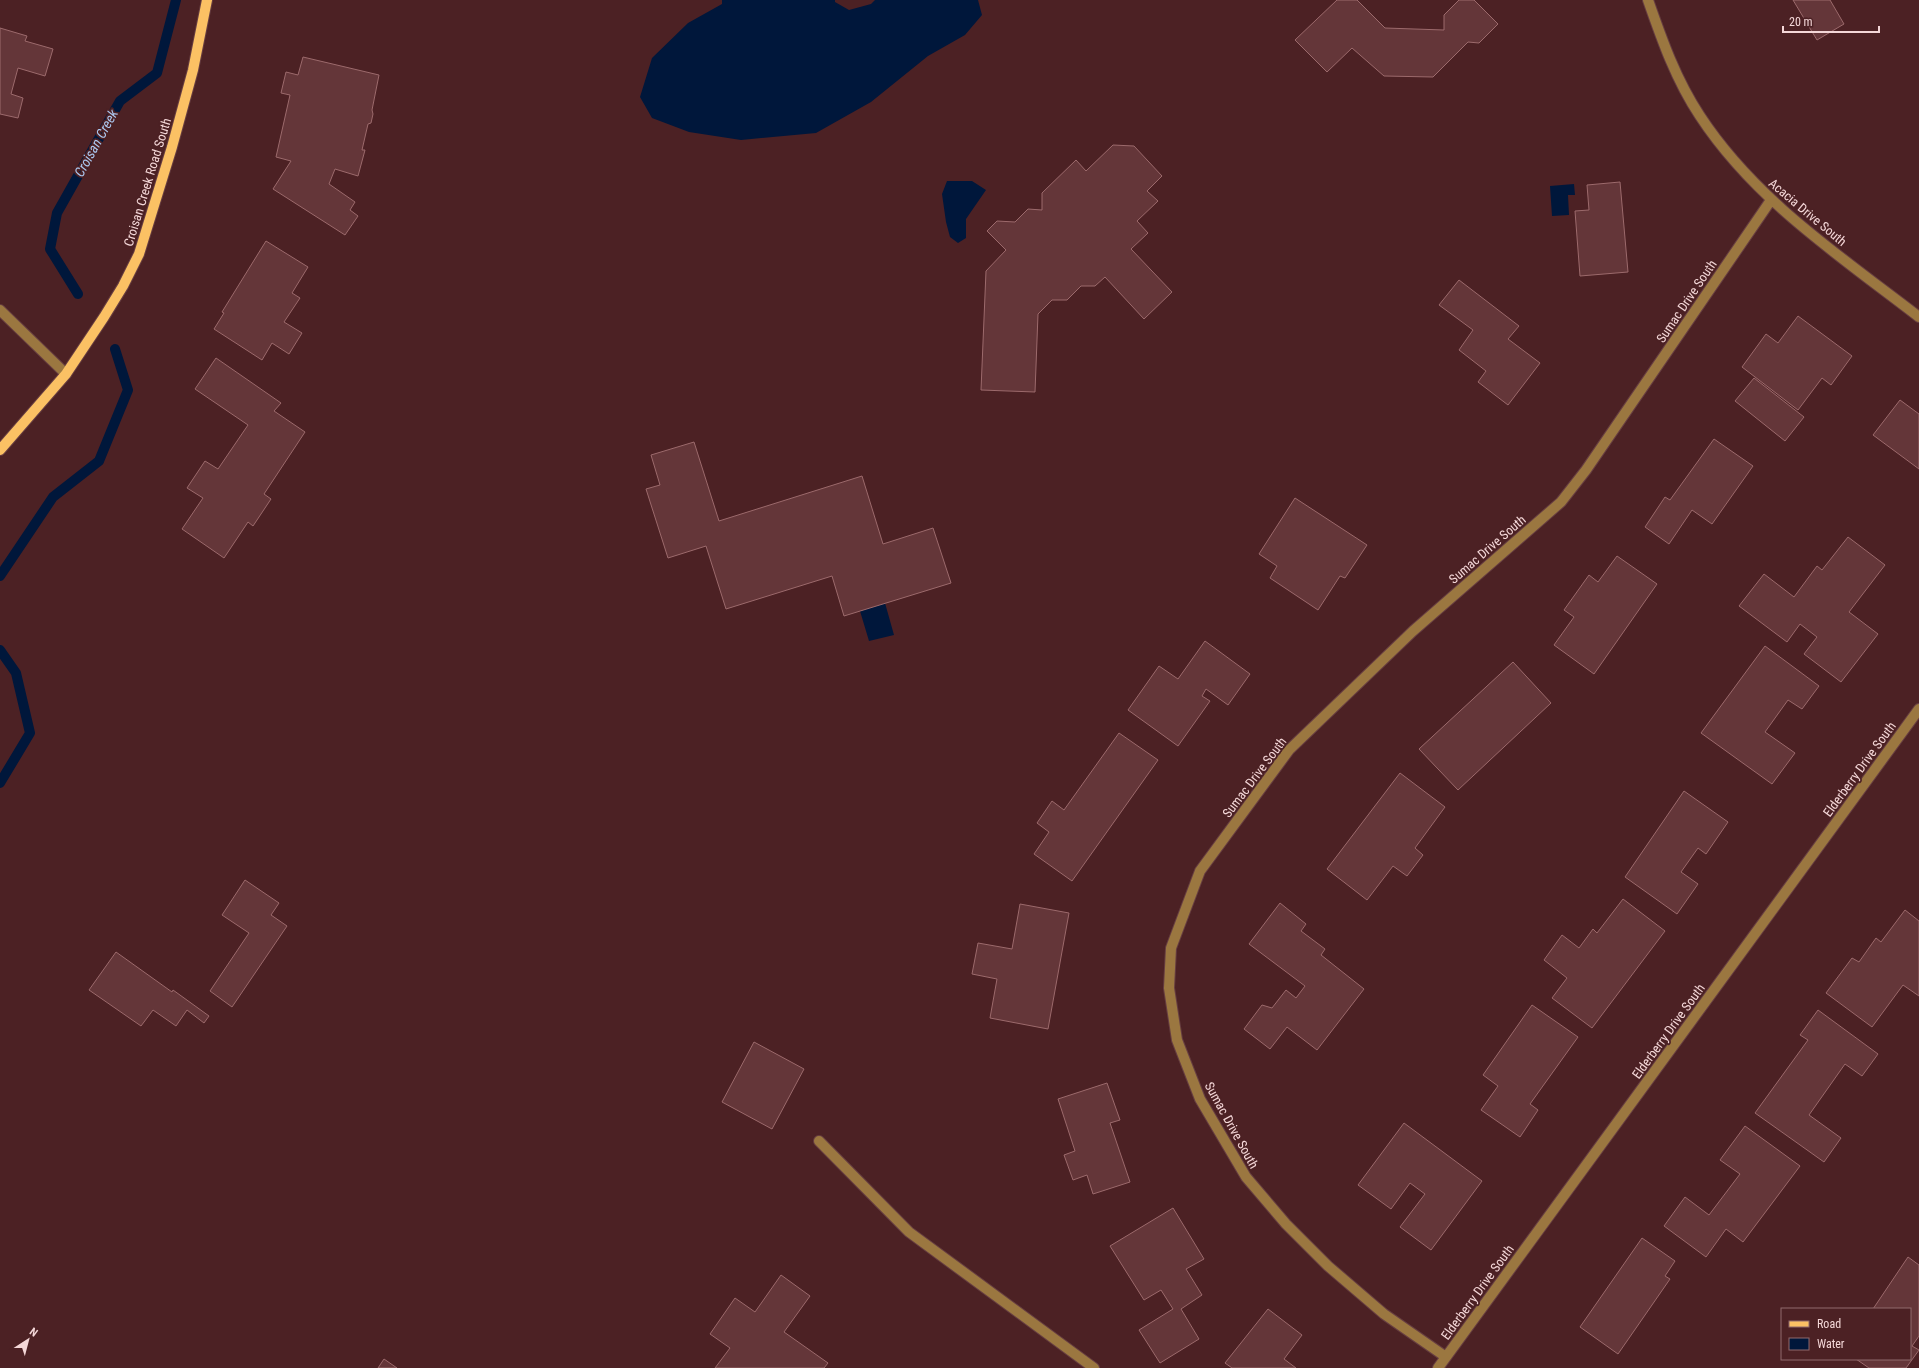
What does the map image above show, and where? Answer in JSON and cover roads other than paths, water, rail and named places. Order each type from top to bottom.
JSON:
[{"type":"main road","name":"Croisan Creek Road South","points":[[0,450],[66,374],[124,286],[139,254],[154,211],[193,70],[207,0]]},
{"type":"street","name":"Acacia Drive South","points":[[1648,0],[1674,68],[1699,115],[1732,160],[1771,200],[1919,317]]},
{"type":"street","name":"Sumac Drive South","points":[[1446,1357],[1384,1314],[1328,1266],[1286,1224],[1246,1178],[1200,1099],[1177,1040],[1169,988],[1171,948],[1200,871],[1289,750],[1412,631],[1561,502],[1586,470],[1771,200]]},
{"type":"street","points":[[0,310],[66,374]]},
{"type":"street","name":"Elderberry Drive South","points":[[1438,1368],[1919,709]]},
{"type":"street","points":[[820,1141],[909,1232],[1094,1368]]},
{"type":"water","points":[[722,0],[835,0],[835,2],[849,10],[871,4],[875,0],[978,0],[982,15],[965,35],[928,56],[871,102],[816,133],[741,140],[689,132],[652,118],[640,97],[652,58],[688,23],[722,4]]},
{"type":"water","points":[[947,181],[972,181],[986,190],[966,219],[966,238],[958,243],[950,237],[946,222],[942,194]]},
{"type":"water","points":[[1574,184],[1575,195],[1568,195],[1569,215],[1552,216],[1550,186]]},
{"type":"water","points":[[885,603],[894,635],[869,641],[860,611]]},
{"type":"waterway","name":"Croisan Creek","points":[[78,294],[50,249],[57,213],[120,101],[157,73],[176,0]]},
{"type":"waterway","name":"Croisan Creek","points":[[0,576],[53,497],[99,461],[128,390],[115,349]]},
{"type":"waterway","name":"Croisan Creek","points":[[0,650],[16,673],[30,733],[0,783]]}]
